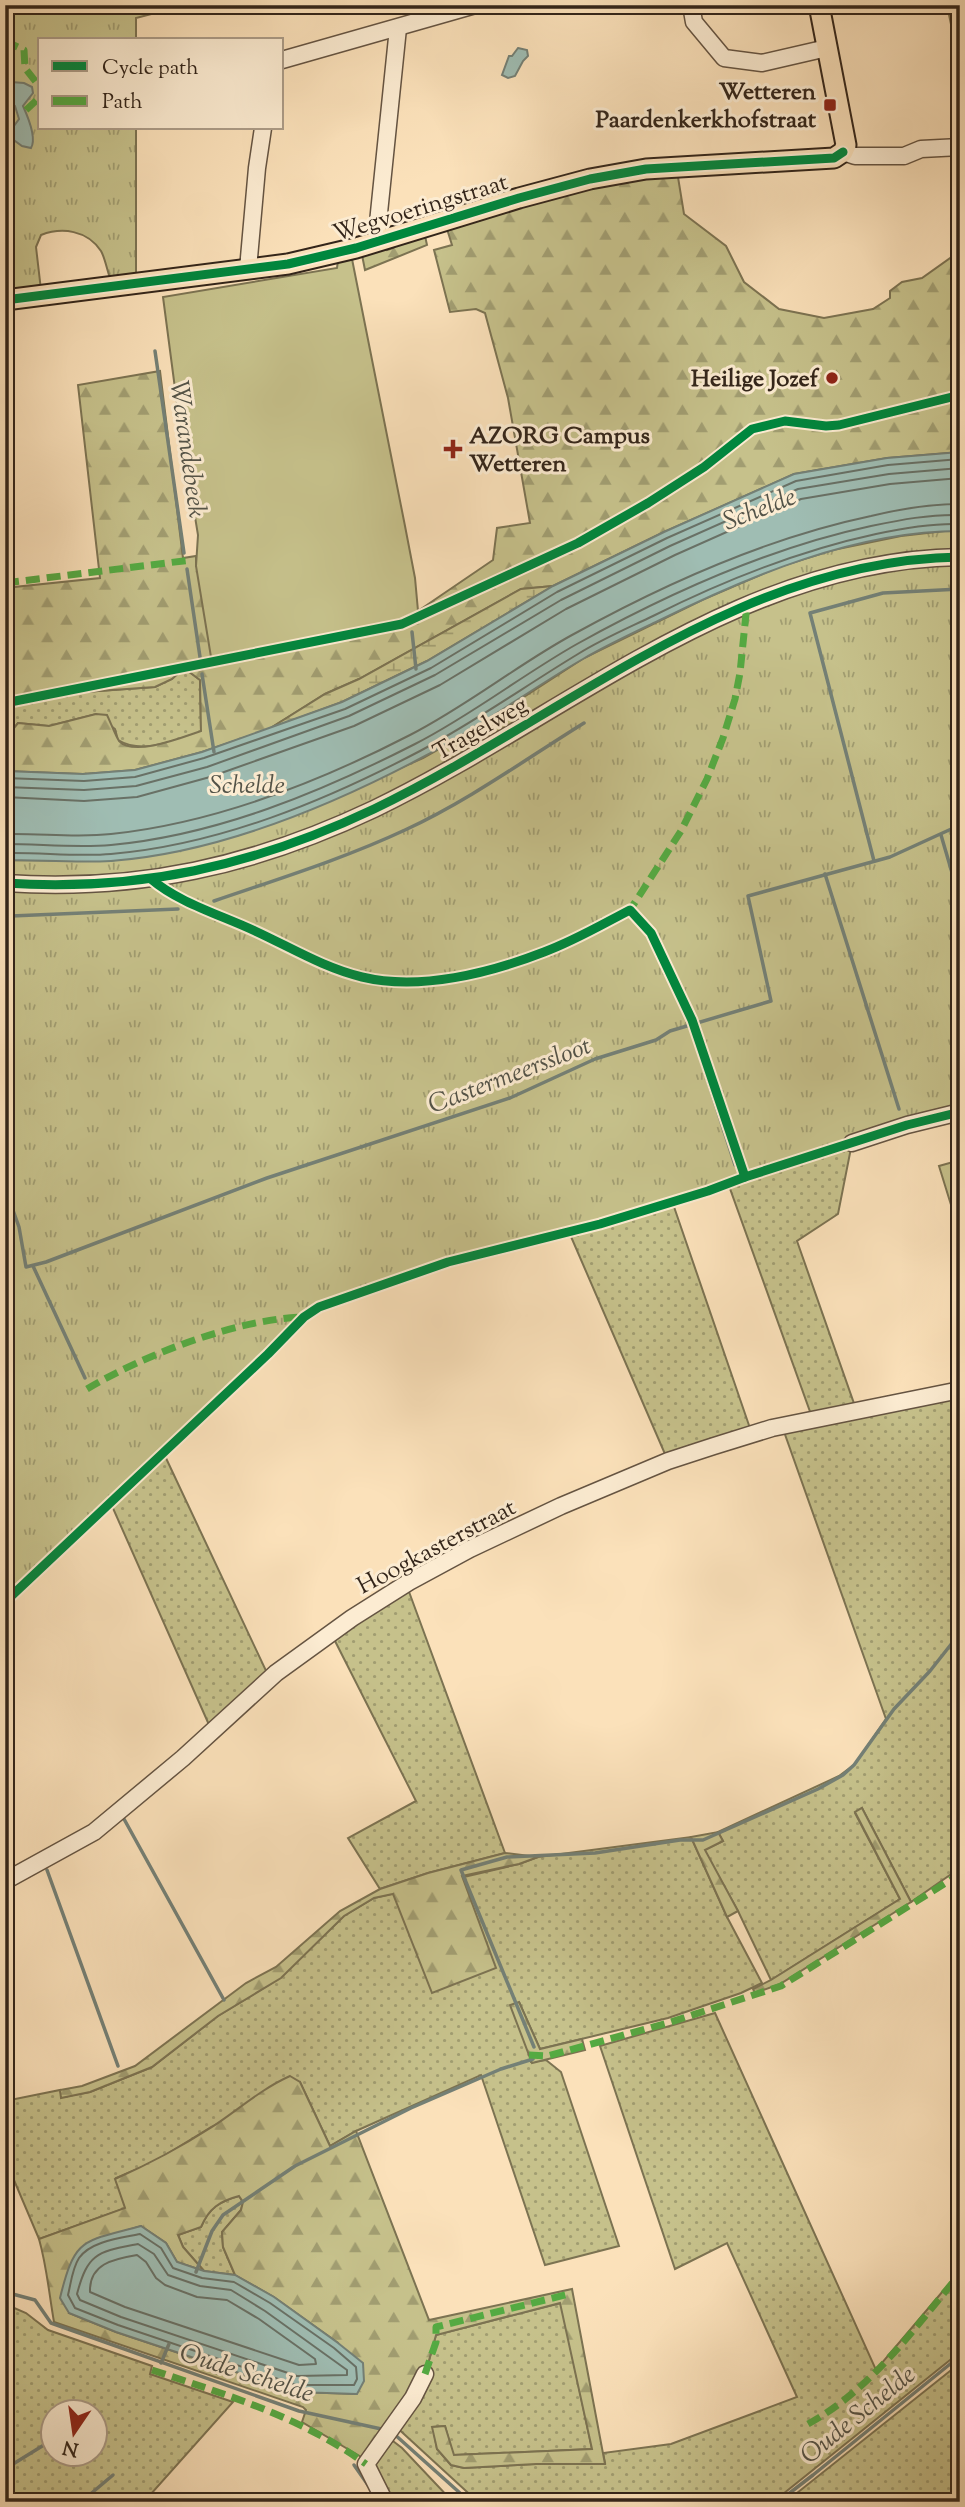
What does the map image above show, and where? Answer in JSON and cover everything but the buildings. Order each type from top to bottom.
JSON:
[{"type":"main road","points":[[819,5],[846,145],[843,152]]},
{"type":"main road","name":"Wegvoeringstraat","points":[[5,300],[288,264],[376,242],[590,179],[646,169],[834,158],[843,152]]},
{"type":"street","points":[[284,59],[475,5]]},
{"type":"street","points":[[691,5],[694,22],[724,58],[762,63],[827,48]]},
{"type":"street","points":[[376,242],[398,28]]},
{"type":"street","points":[[248,269],[263,130]]},
{"type":"street","name":"Wegvoeringstraat","points":[[843,152],[855,156],[904,156],[921,149],[960,147]]},
{"type":"street","name":"Tragelweg","points":[[5,883],[79,886],[151,879],[216,868],[282,846],[362,814],[403,794],[604,678],[729,612],[837,572],[900,562],[960,557]]},
{"type":"street","points":[[852,1143],[907,1125],[960,1112]]},
{"type":"street","name":"Hoogkasterstraat","points":[[5,1881],[94,1832],[183,1758],[276,1673],[352,1618],[409,1582],[470,1549],[561,1506],[668,1461],[772,1427],[960,1390]]},
{"type":"street","points":[[385,2502],[366,2464],[413,2398],[425,2374]]},
{"type":"green space","points":[[5,5],[186,5],[136,18],[136,38],[38,38],[38,130],[136,130],[136,279],[110,278],[102,254],[95,244],[74,232],[57,231],[41,235],[36,247],[41,290],[5,294]]},
{"type":"green space","points":[[947,5],[960,5],[960,68]]},
{"type":"green space","points":[[677,171],[684,214],[726,246],[744,282],[779,309],[824,318],[873,309],[890,298],[890,291],[902,282],[922,278],[960,251],[960,258],[954,268],[960,273],[960,452],[887,458],[794,474],[664,532],[553,586],[521,589],[359,679],[325,694],[269,729],[202,752],[135,770],[83,774],[5,771],[5,739],[18,723],[49,726],[96,714],[107,715],[119,741],[136,747],[159,744],[201,731],[200,680],[184,668],[172,679],[155,687],[84,692],[5,703],[5,588],[100,578],[78,385],[160,371],[183,558],[196,556],[196,566],[418,611],[493,560],[497,528],[530,523],[508,398],[485,313],[476,309],[450,312],[434,250],[452,245],[447,229],[523,203]]},
{"type":"green space","points":[[425,236],[427,245],[365,270],[362,255],[385,248],[387,250],[393,248],[393,245]]},
{"type":"green space","points":[[352,259],[415,578],[418,611],[399,620],[211,657],[196,566],[198,535],[163,297],[337,268],[338,261]]},
{"type":"green space","points":[[960,531],[850,1138],[766,1170],[852,1143],[838,1214],[797,1241],[856,1409],[960,1390],[960,1868],[911,1902],[862,1808],[855,1813],[900,1899],[771,1980],[738,1911],[704,1850],[723,1841],[718,1832],[839,1776],[855,1764],[886,1719],[782,1426],[813,1420],[728,1183],[745,1176],[657,1040],[708,1191],[672,1201],[752,1434],[668,1461],[569,1232],[448,1262],[319,1307],[304,1317],[5,1206],[5,860],[110,861]]},
{"type":"green space","points":[[960,531],[960,1107],[850,1138],[708,1191],[600,1224],[448,1262],[319,1307],[284,1332],[40,1567],[5,1597],[5,860],[110,861],[239,835],[307,810],[423,758],[473,730],[584,658],[702,600],[779,567],[833,550],[901,536]]},
{"type":"green space","points":[[553,586],[427,661],[342,702],[269,729],[325,694],[359,679],[521,589]]},
{"type":"green space","points":[[184,668],[200,680],[201,732],[159,745],[138,746],[118,740],[115,729],[96,714],[49,726],[18,723],[5,739],[5,703],[84,692],[155,687],[172,679]]},
{"type":"green space","points":[[960,1160],[960,1234],[939,1166]]},
{"type":"green space","points":[[165,1456],[268,1675],[210,1727],[112,1506]]},
{"type":"green space","points":[[408,1589],[505,1853],[380,1889],[348,1838],[416,1801],[333,1637]]},
{"type":"green space","points":[[862,1808],[911,1902],[780,1984],[755,1993],[753,1989],[900,1899],[855,1812]]},
{"type":"green space","points":[[718,1832],[723,1841],[705,1850],[738,1911],[727,1917],[691,1837]]},
{"type":"green space","points":[[691,1837],[727,1917],[762,1983],[668,2018],[540,2049],[519,2002],[531,2062],[546,2060],[561,2072],[619,2246],[545,2265],[481,2075],[356,2131],[330,2146],[300,2082],[211,2127],[154,2162],[116,2178],[126,2208],[39,2239],[5,2159],[5,2101],[60,2090],[62,2097],[90,2092],[152,2067],[218,2016],[280,1978],[344,1916],[374,1898],[519,1864],[538,1857]]},
{"type":"green space","points":[[505,1853],[538,1857],[519,1864],[462,1876],[496,1968],[432,1993],[393,1894],[374,1898],[344,1916],[281,1978],[218,2016],[152,2067],[90,2092],[61,2098],[60,2090],[82,2086],[135,2066],[246,1983],[276,1967],[340,1911],[380,1889]]},
{"type":"green space","points":[[519,2002],[540,2049],[582,2039],[585,2050],[532,2063],[510,2005]]},
{"type":"green space","points":[[715,2013],[876,2370],[943,2291],[960,2276],[960,2352],[773,2502],[478,2502],[392,2423],[428,2364],[436,2335],[561,2303],[592,2449],[453,2455],[445,2426],[433,2427],[437,2449],[451,2465],[464,2468],[605,2463],[603,2453],[671,2444],[797,2397],[727,2243],[675,2269],[600,2046]]},
{"type":"green space","points":[[290,2076],[300,2082],[330,2146],[356,2131],[429,2320],[572,2289],[605,2464],[464,2468],[451,2465],[437,2449],[432,2427],[445,2426],[454,2455],[592,2449],[560,2303],[436,2335],[428,2364],[406,2402],[363,2458],[302,2422],[306,2410],[303,2407],[54,2322],[39,2239],[125,2208],[115,2179],[189,2141]],"holes":[[[239,2196],[243,2202],[241,2210],[222,2232],[223,2247],[235,2275],[274,2297],[338,2343],[356,2394],[296,2392],[116,2332],[69,2313],[124,2231],[141,2226],[166,2243],[177,2262],[204,2271],[183,2247],[178,2235],[201,2227],[212,2210],[226,2200]]]},
{"type":"green space","points":[[239,2196],[243,2202],[241,2210],[222,2232],[223,2247],[235,2275],[204,2271],[183,2247],[178,2235],[201,2227],[216,2206]]},
{"type":"green space","points":[[5,2304],[26,2313],[48,2330],[152,2366],[150,2374],[233,2402],[150,2495],[156,2502],[5,2502]]},
{"type":"green space","points":[[960,2363],[960,2502],[785,2502],[792,2497]]},
{"type":"green space","points":[[389,2438],[402,2448],[453,2502],[388,2502],[372,2460]]},
{"type":"water","points":[[518,48],[527,50],[528,56],[515,76],[508,78],[502,75],[509,56]]},
{"type":"water","points":[[5,75],[11,82],[32,87],[33,93],[23,106],[32,133],[31,148],[22,146],[11,138],[11,130],[19,119],[15,106],[5,97]]},
{"type":"water","name":"Schelde","points":[[960,452],[960,531],[921,533],[843,548],[804,559],[729,588],[601,649],[445,745],[389,775],[313,809],[233,837],[151,856],[98,862],[5,860],[5,771],[83,774],[135,770],[202,752],[342,702],[427,661],[553,586],[664,532],[794,474],[887,458]]},
{"type":"water","points":[[141,2226],[166,2243],[177,2262],[204,2271],[235,2275],[274,2297],[338,2343],[363,2363],[364,2381],[357,2394],[296,2392],[116,2332],[69,2313],[60,2298],[65,2278],[77,2252],[94,2239]]},
{"type":"waterway","name":"Warandebeek","points":[[155,351],[184,553]]},
{"type":"waterway","name":"Warandebeek","points":[[187,569],[200,657]]},
{"type":"waterway","points":[[874,861],[810,613],[883,593],[960,589]]},
{"type":"waterway","points":[[412,632],[416,669]]},
{"type":"waterway","name":"Warandebeek","points":[[202,674],[214,752]]},
{"type":"waterway","points":[[214,901],[334,859],[428,819],[584,723]]},
{"type":"waterway","name":"Castermeerssloot","points":[[5,1188],[19,1227],[26,1267],[46,1262],[267,1178],[510,1098],[595,1059],[656,1040],[670,1031],[771,1001],[748,896],[890,857],[960,825]]},
{"type":"waterway","points":[[941,835],[960,900]]},
{"type":"waterway","points":[[825,874],[899,1109]]},
{"type":"waterway","points":[[11,916],[178,909]]},
{"type":"waterway","points":[[693,1035],[735,1165]]},
{"type":"waterway","points":[[33,1266],[85,1378]]},
{"type":"waterway","points":[[534,2047],[461,1870],[507,1857],[595,1853],[680,1840],[703,1840],[818,1789],[843,1775],[854,1765],[894,1709],[930,1671],[960,1633]]},
{"type":"waterway","points":[[124,1819],[224,2000]]},
{"type":"waterway","points":[[47,1870],[118,2066]]},
{"type":"waterway","points":[[196,2272],[212,2231],[223,2215],[295,2166],[411,2108],[533,2057]]},
{"type":"waterway","name":"Oude Schelde","points":[[5,2292],[35,2300],[51,2323],[299,2411],[386,2430]]},
{"type":"waterway","points":[[161,2363],[169,2344]]},
{"type":"waterway","name":"Oude Schelde","points":[[778,2502],[960,2356]]},
{"type":"waterway","name":"Oude Schelde","points":[[393,2433],[470,2502]]},
{"type":"waterway","points":[[5,2469],[38,2449]]},
{"type":"waterway","points":[[354,2465],[368,2485]]},
{"type":"waterway","points":[[81,2502],[113,2475]]},
{"type":"marked path","points":[[5,41],[24,50],[25,68],[38,84]]},
{"type":"marked path","points":[[26,110],[38,99]]},
{"type":"marked path","points":[[5,583],[191,560]]},
{"type":"marked path","points":[[626,912],[630,910],[681,831],[707,779],[735,699],[747,604]]},
{"type":"marked path","points":[[87,1389],[135,1364],[191,1341],[249,1324],[304,1317]]},
{"type":"marked path","points":[[529,2055],[548,2056],[671,2022],[781,1986],[960,1874]]},
{"type":"marked path","points":[[808,2424],[831,2410],[872,2375],[909,2336],[960,2274]]},
{"type":"marked path","points":[[425,2374],[436,2342],[436,2327],[569,2294]]},
{"type":"marked path","points":[[152,2370],[236,2398],[290,2420],[341,2447],[366,2464]]},
{"type":"cycle path","points":[[5,300],[288,264],[356,248],[590,179],[646,169],[834,158],[843,152]]},
{"type":"cycle path","points":[[5,703],[402,624],[578,543],[704,467],[752,429],[785,421],[839,425],[960,395]]},
{"type":"cycle path","points":[[5,883],[54,885],[149,879],[240,860],[284,846],[374,809],[445,772],[655,650],[727,614],[801,585],[879,565],[960,557]]},
{"type":"cycle path","points":[[151,879],[187,902],[321,963],[348,973],[384,981],[431,981],[501,967],[566,943],[630,910],[651,933],[692,1020],[745,1177]]},
{"type":"cycle path","points":[[5,1602],[304,1317],[319,1307],[448,1262],[600,1224],[907,1125],[960,1112]]},
{"type":"place","name":"Wetteren Paardenkerkhofstraat","points":[[830,105]]},
{"type":"place","name":"Heilige Jozef","points":[[832,378]]},
{"type":"place","name":"AZORG Campus Wetteren","points":[[453,449]]}]
